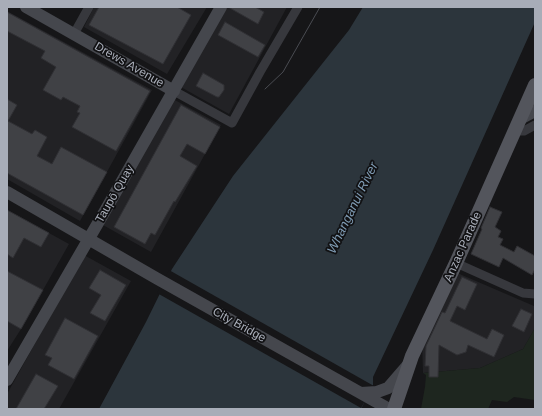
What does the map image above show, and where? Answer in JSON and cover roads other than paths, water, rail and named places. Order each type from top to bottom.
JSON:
[{"type":"main road","name":"Drews Avenue","points":[[26,7],[174,91]]},
{"type":"main road","name":"Taupō Quay","points":[[7,380],[221,7]]},
{"type":"main road","name":"Anzac Parade","points":[[394,409],[408,366],[535,87]]},
{"type":"main road","points":[[517,125],[535,110]]},
{"type":"main road","name":"City Bridge","points":[[7,192],[156,278],[366,394],[389,409]]},
{"type":"main road","points":[[366,394],[382,391],[388,388],[408,366]]},
{"type":"street","points":[[74,34],[89,7]]},
{"type":"street","name":"Drews Avenue","points":[[174,91],[232,123],[298,7]]},
{"type":"street","points":[[517,125],[524,131],[535,125]]},
{"type":"street","points":[[456,263],[523,293],[535,294]]},
{"type":"water","name":"Whanganui River","points":[[363,7],[535,7],[535,22],[433,250],[373,377],[373,385],[361,409],[99,409],[146,322],[172,269],[233,176],[349,30]]},
{"type":"tram line","points":[[265,89],[283,72],[320,7]]}]
